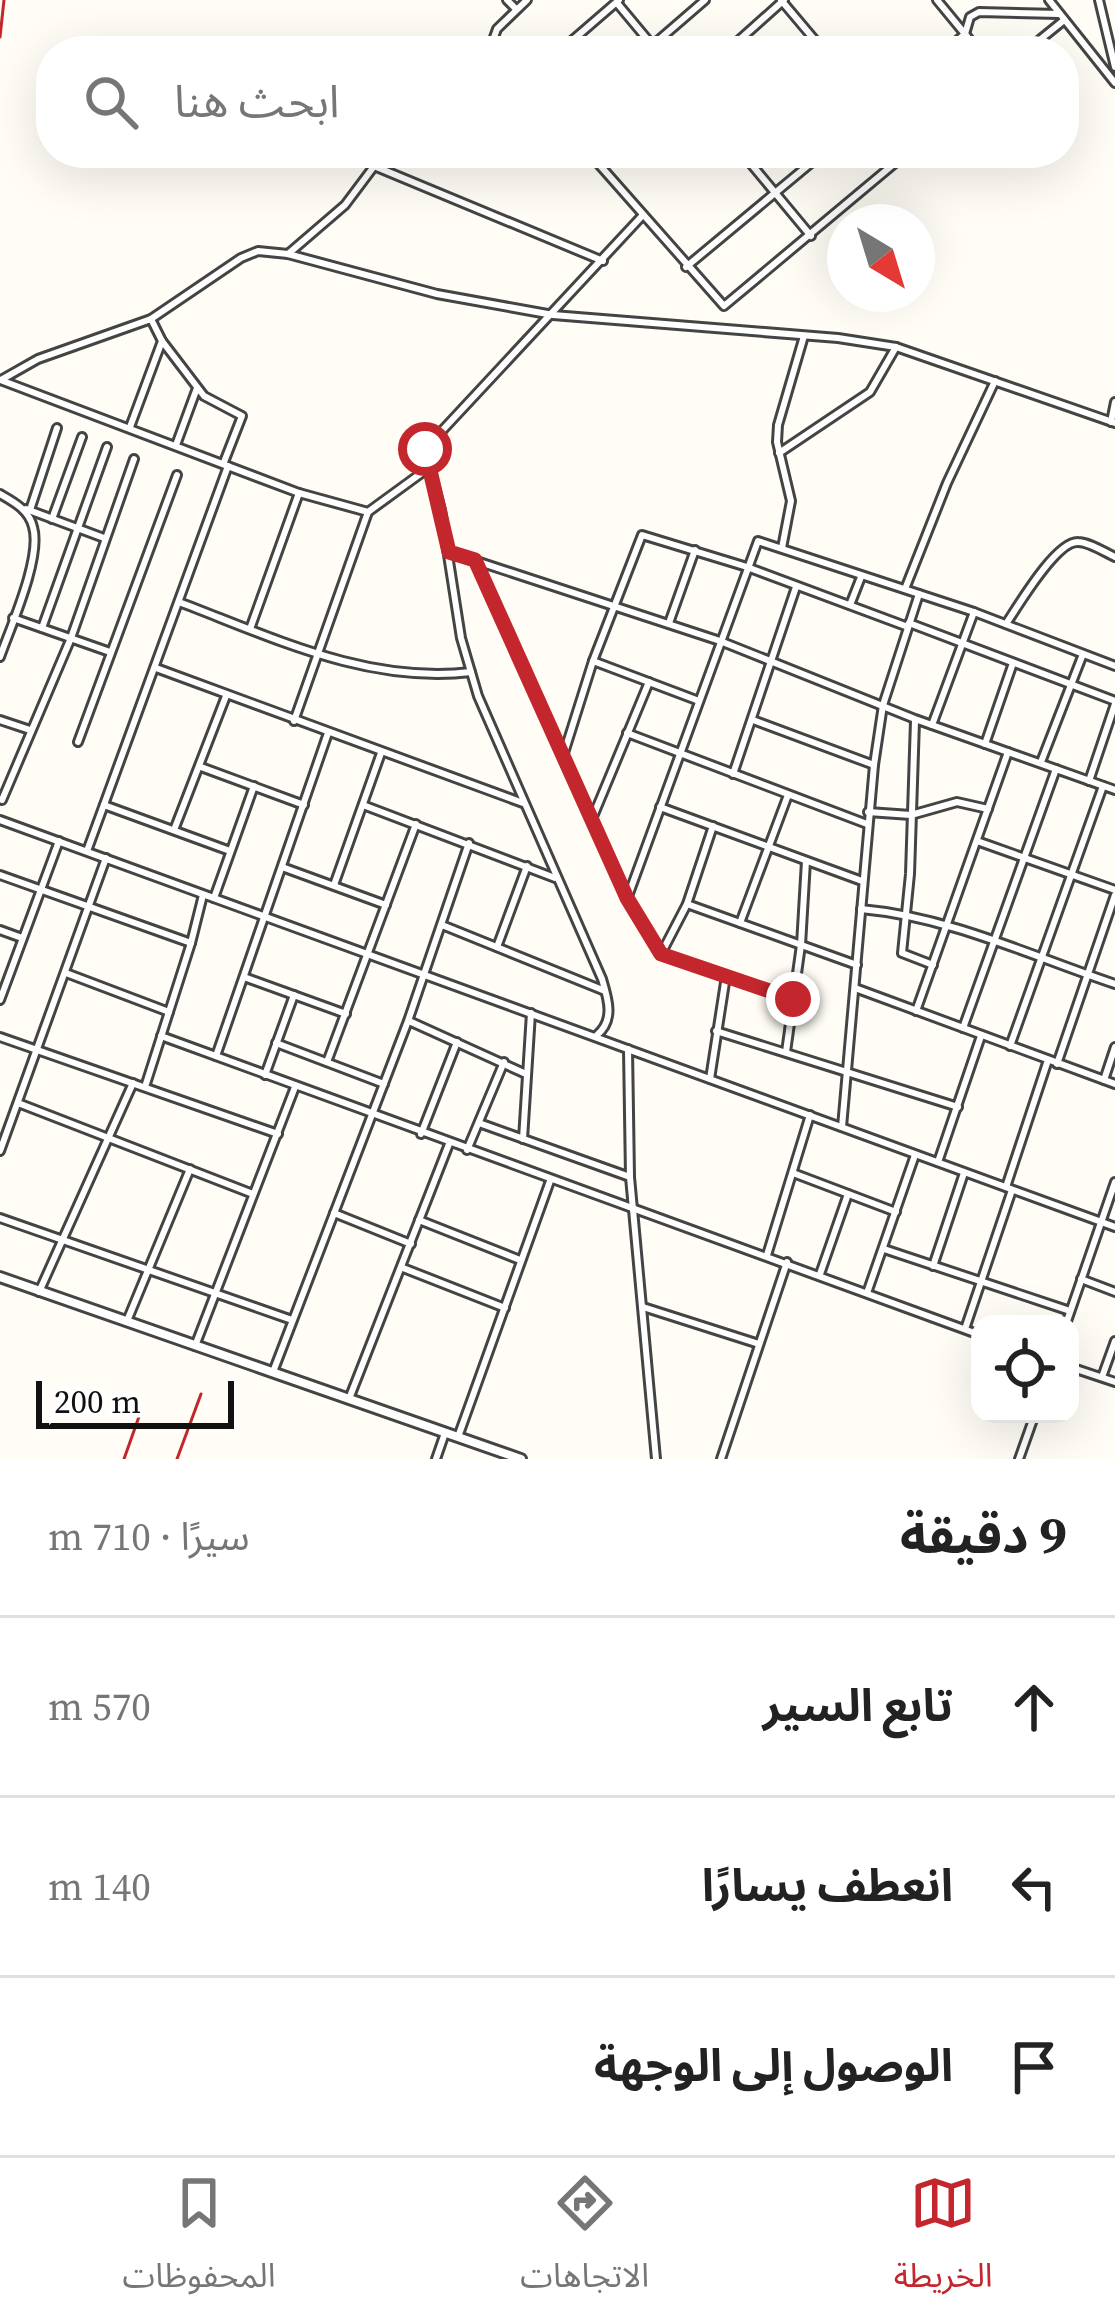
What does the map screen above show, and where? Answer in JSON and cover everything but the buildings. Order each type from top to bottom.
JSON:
[{"type":"street","points":[[507,0],[516,9]]},
{"type":"street","points":[[494,36],[526,0]]},
{"type":"street","points":[[666,36],[705,0]]},
{"type":"street","points":[[743,36],[782,0],[812,36]]},
{"type":"street","points":[[937,0],[965,34]]},
{"type":"street","points":[[1049,0],[1077,36]]},
{"type":"street","points":[[1099,0],[1115,67]]},
{"type":"street","points":[[577,36],[616,1],[642,36]]},
{"type":"street","points":[[963,36],[970,16],[980,11],[1061,17]]},
{"type":"street","points":[[1041,36],[1061,17]]},
{"type":"street","points":[[1079,39],[1115,83]]},
{"type":"street","points":[[287,254],[324,226],[372,168]]},
{"type":"street","points":[[379,168],[603,261]]},
{"type":"street","points":[[601,168],[724,306],[890,168]]},
{"type":"street","points":[[755,168],[811,236]]},
{"type":"street","points":[[686,267],[805,168]]},
{"type":"street","points":[[594,1036],[602,1034],[610,1008],[497,746],[471,672],[425,449],[642,216]]},
{"type":"street","points":[[1,380],[38,359],[151,319],[258,251],[287,254],[437,294],[553,315],[805,334],[896,347],[1113,422],[1115,402]]},
{"type":"street","points":[[87,851],[244,419],[204,396],[151,319]]},
{"type":"street","points":[[782,548],[791,501],[779,453],[778,424],[805,334]]},
{"type":"street","points":[[130,427],[162,341]]},
{"type":"street","points":[[779,453],[870,392],[896,347]]},
{"type":"street","points":[[1,380],[299,493],[368,512]]},
{"type":"street","points":[[905,589],[995,381]]},
{"type":"street","points":[[176,445],[197,388]]},
{"type":"street","points":[[0,657],[35,549],[34,526],[26,509],[57,428]]},
{"type":"street","points":[[52,519],[82,437]]},
{"type":"street","points":[[43,628],[106,447]]},
{"type":"street","points":[[2,800],[71,638],[134,459]]},
{"type":"street","points":[[294,721],[368,512],[427,468]]},
{"type":"street","points":[[78,742],[177,475]]},
{"type":"street","points":[[250,629],[299,493]]},
{"type":"street","points":[[0,494],[26,509],[105,538]]},
{"type":"street","points":[[563,756],[593,661],[642,535],[747,567],[1115,703],[1089,781]]},
{"type":"street","points":[[627,898],[758,541],[974,612],[1115,666]]},
{"type":"street","points":[[1006,624],[1034,582],[1069,543],[1080,541],[1115,557]]},
{"type":"street","points":[[669,623],[694,550]]},
{"type":"street","points":[[449,552],[720,641],[915,719],[1115,790]]},
{"type":"street","points":[[475,560],[627,898],[661,954],[793,999]]},
{"type":"street","points":[[850,604],[861,577]]},
{"type":"street","points":[[733,774],[796,587]]},
{"type":"street","points":[[842,1127],[874,764],[883,704],[919,594]]},
{"type":"street","points":[[178,602],[319,655],[382,673],[440,676],[471,672]]},
{"type":"street","points":[[932,725],[974,612]]},
{"type":"street","points":[[13,618],[110,652]]},
{"type":"street","points":[[1041,763],[1082,654]]},
{"type":"street","points":[[593,661],[699,701]]},
{"type":"street","points":[[985,744],[1013,663]]},
{"type":"street","points":[[156,668],[524,803]]},
{"type":"street","points":[[592,819],[649,682]]},
{"type":"street","points":[[175,830],[226,696]]},
{"type":"street","points":[[915,719],[904,955],[933,964]]},
{"type":"street","points":[[0,720],[30,730]]},
{"type":"street","points":[[752,720],[874,764]]},
{"type":"street","points":[[216,1057],[328,733]]},
{"type":"street","points":[[627,733],[866,824]]},
{"type":"street","points":[[916,1011],[1008,752]]},
{"type":"street","points":[[334,885],[381,753]]},
{"type":"street","points":[[200,766],[304,806]]},
{"type":"street","points":[[963,1028],[1056,769]]},
{"type":"street","points":[[214,898],[254,786]]},
{"type":"street","points":[[1010,1046],[1103,786]]},
{"type":"street","points":[[740,923],[788,795]]},
{"type":"street","points":[[868,812],[911,814],[957,802],[988,809]]},
{"type":"street","points":[[102,805],[230,850]]},
{"type":"street","points":[[363,805],[558,879]]},
{"type":"street","points":[[660,807],[862,881]]},
{"type":"street","points":[[0,820],[1115,1226]]},
{"type":"street","points":[[327,1062],[416,824]]},
{"type":"street","points":[[661,954],[687,904],[713,826]]},
{"type":"street","points":[[0,1000],[59,841]]},
{"type":"street","points":[[965,1329],[1052,1062],[1115,893],[976,841]]},
{"type":"street","points":[[273,1372],[408,1021],[469,843]]},
{"type":"street","points":[[0,1151],[106,858]]},
{"type":"street","points":[[786,1052],[801,946],[806,861]]},
{"type":"street","points":[[497,947],[527,866]]},
{"type":"street","points":[[281,867],[386,905]]},
{"type":"street","points":[[0,875],[191,944]]},
{"type":"street","points":[[145,1087],[203,894]]},
{"type":"street","points":[[687,904],[856,965]]},
{"type":"street","points":[[861,909],[948,924],[1115,985]]},
{"type":"street","points":[[442,925],[605,991]]},
{"type":"street","points":[[0,930],[22,938]]},
{"type":"street","points":[[65,972],[169,1012]]},
{"type":"street","points":[[710,1079],[726,976]]},
{"type":"street","points":[[244,977],[346,1014]]},
{"type":"street","points":[[855,988],[1115,1084]]},
{"type":"street","points":[[265,1075],[294,995]]},
{"type":"street","points":[[523,1139],[531,1013]]},
{"type":"street","points":[[408,1021],[526,1074]]},
{"type":"street","points":[[716,1030],[958,1107]]},
{"type":"street","points":[[161,1036],[971,1331]]},
{"type":"street","points":[[938,1162],[981,1036]]},
{"type":"street","points":[[0,1037],[278,1134]]},
{"type":"street","points":[[422,1134],[458,1041]]},
{"type":"street","points":[[276,1043],[383,1084]]},
{"type":"street","points":[[1104,1080],[1115,1047]]},
{"type":"street","points":[[628,1048],[630,1177],[656,1459]]},
{"type":"street","points":[[467,1150],[504,1062]]},
{"type":"street","points":[[39,1292],[134,1083]]},
{"type":"street","points":[[195,1346],[295,1087]]},
{"type":"street","points":[[18,1103],[253,1194]]},
{"type":"street","points":[[767,1255],[810,1115]]},
{"type":"street","points":[[479,1123],[630,1177]]},
{"type":"street","points":[[349,1399],[449,1144]]},
{"type":"street","points":[[867,1293],[915,1154]]},
{"type":"street","points":[[127,1321],[190,1169]]},
{"type":"street","points":[[933,1267],[964,1172]]},
{"type":"street","points":[[794,1173],[896,1212]]},
{"type":"street","points":[[458,1437],[550,1181]]},
{"type":"street","points":[[1069,1315],[1115,1182]]},
{"type":"street","points":[[820,1274],[848,1194]]},
{"type":"street","points":[[334,1214],[412,1244]]},
{"type":"street","points":[[0,1218],[292,1321]]},
{"type":"street","points":[[419,1220],[520,1260]]},
{"type":"street","points":[[884,1249],[1070,1311]]},
{"type":"street","points":[[721,1459],[787,1262]]},
{"type":"street","points":[[402,1267],[506,1308]]},
{"type":"street","points":[[0,1277],[520,1459]]},
{"type":"street","points":[[1082,1280],[1115,1292]]},
{"type":"street","points":[[641,1306],[759,1344]]},
{"type":"street","points":[[1102,1377],[1115,1340]]},
{"type":"street","points":[[1079,1370],[1115,1382]]},
{"type":"street","points":[[1019,1459],[1032,1423]]},
{"type":"street","points":[[436,1459],[445,1433]]},
{"type":"railway","points":[[0,37],[4,0]]},
{"type":"railway","points":[[177,1459],[201,1394]]},
{"type":"railway","points":[[124,1459],[141,1411]]},
{"type":"route","points":[[425,449],[449,552],[475,560],[627,898],[661,954],[793,999]]}]
